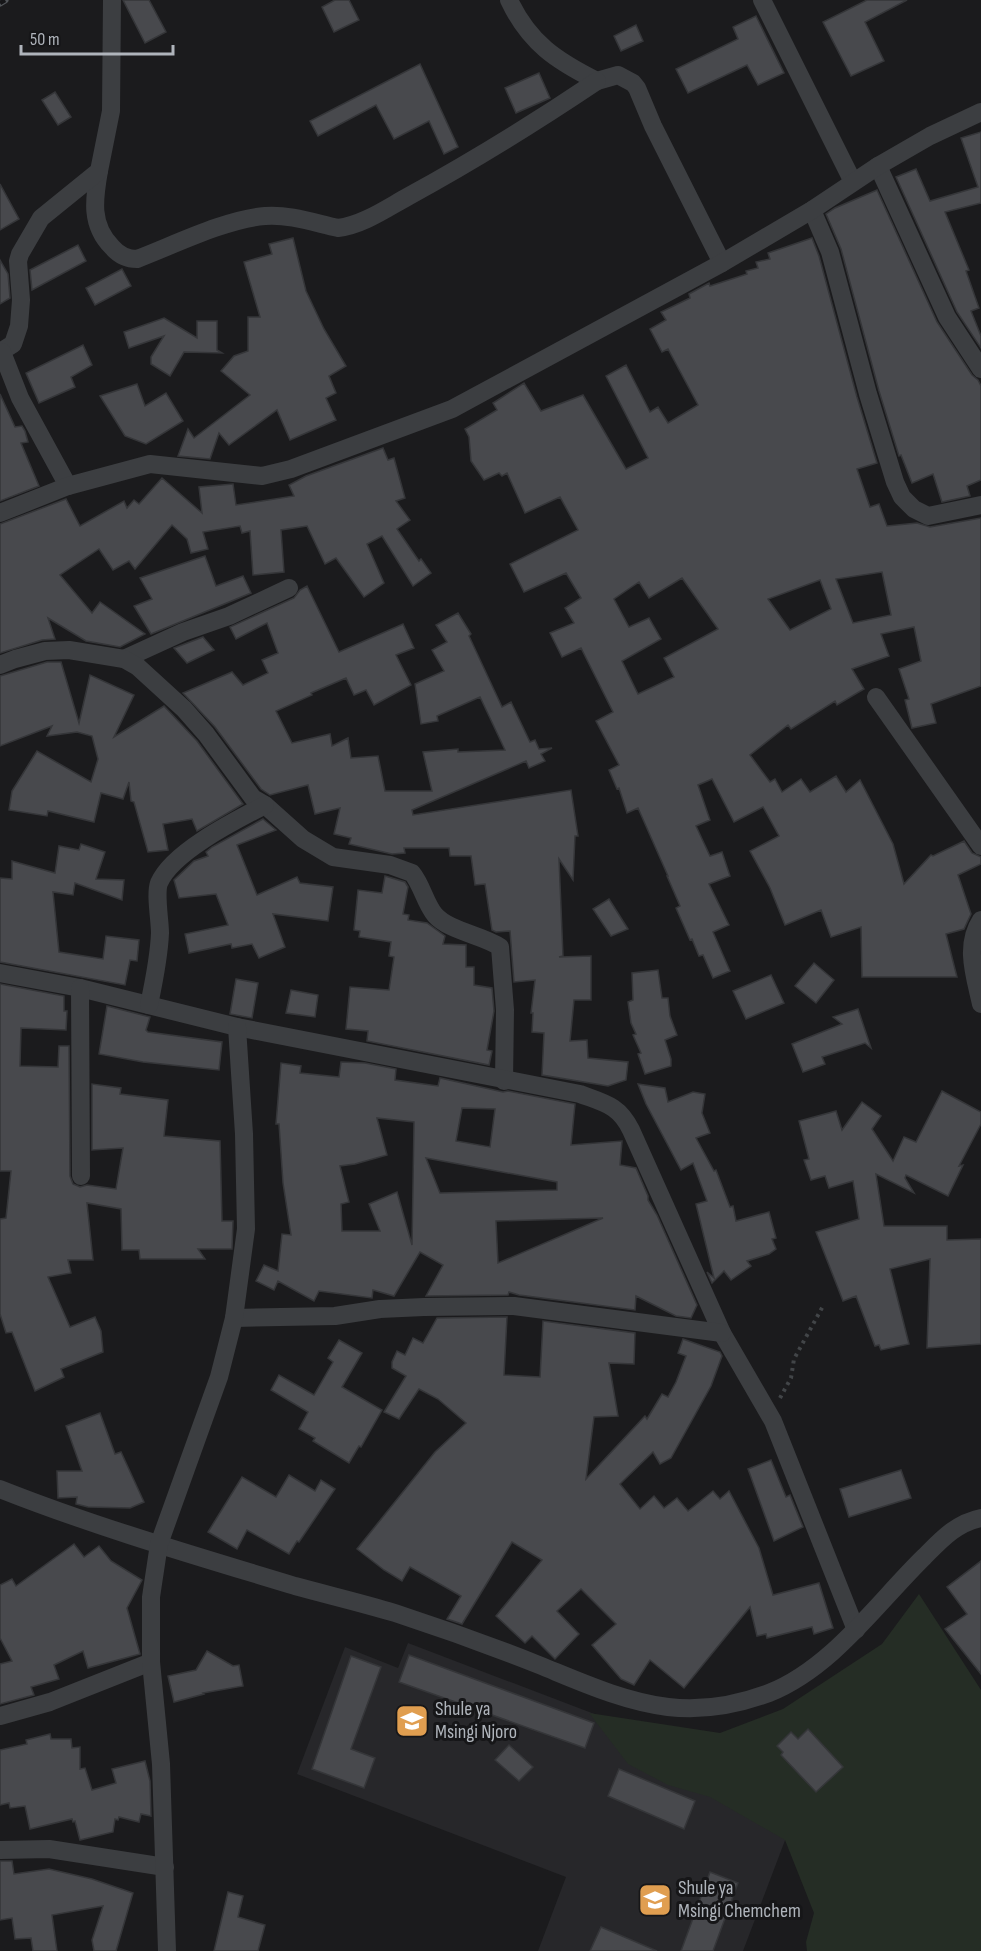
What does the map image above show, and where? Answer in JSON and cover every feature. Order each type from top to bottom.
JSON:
[{"type":"street","points":[[112,0],[111,111],[94,198],[98,228],[113,249],[131,259],[137,259],[221,227],[265,216],[300,219],[338,228],[344,227],[367,218],[462,167],[597,81],[618,75],[633,83],[637,88],[653,126],[723,263]]},
{"type":"street","points":[[509,0],[526,30],[541,46],[560,61],[597,81]]},
{"type":"street","points":[[762,0],[853,182]]},
{"type":"street","points":[[0,513],[68,486],[150,464],[262,476],[291,469],[452,409],[723,263],[812,210],[878,166],[930,136],[981,112]]},
{"type":"street","points":[[878,166],[947,317],[981,369]]},
{"type":"street","points":[[68,486],[20,398],[1,352],[13,344],[19,326],[21,300],[18,261],[20,254],[41,218],[99,171]]},
{"type":"street","points":[[812,210],[830,252],[862,371],[895,482],[902,497],[914,509],[928,516],[981,505]]},
{"type":"street","points":[[124,659],[183,632],[229,616],[289,588]]},
{"type":"street","points":[[0,665],[45,651],[69,650],[124,659],[138,667],[184,709],[207,734],[253,798],[265,805],[303,839],[333,857],[390,865],[412,873],[435,915],[450,925],[500,947],[506,1010],[504,1081]]},
{"type":"street","points":[[876,697],[981,846]]},
{"type":"street","points":[[149,1005],[158,964],[160,930],[158,884],[185,853],[265,805]]},
{"type":"street","points":[[981,920],[972,943],[972,967],[981,1004]]},
{"type":"street","points":[[0,973],[80,988],[237,1028],[580,1094],[615,1107],[626,1119],[722,1333],[773,1421],[856,1630]]},
{"type":"street","points":[[80,988],[81,1176]]},
{"type":"street","points":[[166,1951],[161,1764],[151,1662],[151,1597],[159,1544],[219,1377],[234,1318],[246,1229],[244,1134],[237,1028]]},
{"type":"street","points":[[234,1318],[335,1316],[380,1309],[424,1307],[514,1306],[722,1333]]},
{"type":"street","points":[[0,1489],[34,1503],[159,1544],[297,1586],[393,1612],[483,1643],[629,1700],[670,1707],[702,1708],[725,1706],[769,1693],[791,1682],[856,1630],[911,1569],[953,1529],[981,1518]]},
{"type":"street","points":[[0,1716],[50,1702],[151,1662]]},
{"type":"street","points":[[0,1850],[49,1850],[165,1867]]},
{"type":"path","points":[[773,1421],[781,1395],[791,1378],[794,1359],[823,1306]]},
{"type":"shaded area","points":[[919,1594],[981,1690],[981,1951],[807,1951],[806,1942],[814,1913],[785,1840],[710,1797],[668,1785],[628,1764],[589,1713],[720,1733],[783,1709],[882,1644]]},
{"type":"shaded area","points":[[408,1643],[631,1728],[795,1814],[743,1951],[538,1951],[566,1877],[297,1774],[345,1647],[398,1668]]},
{"type":"building","points":[[123,0],[149,0],[166,32],[145,43]]},
{"type":"building","points":[[335,0],[349,0],[359,20],[334,32],[322,7]]},
{"type":"building","points":[[867,0],[907,0],[865,22],[884,61],[851,76],[823,22]]},
{"type":"building","points":[[756,16],[784,73],[758,85],[747,65],[688,93],[676,69],[738,39],[733,27]]},
{"type":"building","points":[[636,25],[643,41],[621,51],[614,36]]},
{"type":"building","points":[[420,64],[458,147],[444,154],[429,121],[394,139],[376,105],[318,136],[310,121]]},
{"type":"building","points":[[539,73],[550,98],[516,113],[505,88]]},
{"type":"building","points":[[55,92],[71,117],[58,125],[42,100]]},
{"type":"building","points":[[981,132],[981,203],[945,212],[969,270],[966,271],[979,308],[971,311],[981,336],[981,348],[957,312],[896,177],[916,169],[930,201],[978,187],[961,138]]},
{"type":"building","points":[[0,184],[19,219],[0,230]]},
{"type":"building","points":[[877,190],[937,322],[981,386],[981,480],[967,486],[970,496],[942,502],[933,474],[912,483],[901,455],[899,456],[879,391],[841,249],[826,214]]},
{"type":"building","points":[[293,238],[306,291],[324,329],[346,366],[329,376],[336,393],[326,398],[336,420],[290,440],[277,410],[229,445],[219,433],[210,459],[178,456],[188,429],[194,438],[250,395],[221,371],[234,356],[248,351],[248,317],[260,317],[244,262],[272,254],[269,244]]},
{"type":"building","points":[[812,238],[877,463],[857,469],[870,507],[879,504],[887,526],[917,523],[930,527],[981,518],[981,686],[931,704],[936,723],[912,728],[905,700],[909,699],[899,669],[921,661],[914,627],[881,634],[889,656],[852,669],[864,689],[837,705],[835,701],[791,729],[788,725],[750,755],[770,782],[775,779],[782,792],[801,779],[810,792],[836,776],[846,792],[860,780],[893,844],[904,884],[931,855],[964,841],[972,853],[981,857],[981,864],[958,875],[971,914],[964,929],[946,934],[957,977],[862,977],[861,927],[831,937],[821,910],[785,925],[770,888],[750,851],[779,836],[763,807],[734,822],[712,779],[698,785],[710,820],[696,826],[710,856],[722,852],[730,876],[709,884],[729,925],[713,932],[730,971],[713,978],[703,955],[699,956],[692,939],[690,940],[676,908],[680,906],[638,808],[627,813],[619,788],[617,789],[609,770],[619,765],[596,721],[613,712],[581,648],[562,657],[550,633],[574,623],[565,608],[581,598],[566,573],[524,592],[510,564],[578,530],[560,497],[525,513],[507,473],[502,476],[499,473],[484,480],[471,461],[469,437],[465,429],[497,410],[493,403],[524,383],[541,411],[583,395],[626,469],[648,458],[606,376],[626,365],[650,412],[658,407],[668,423],[698,405],[668,349],[662,352],[650,329],[666,320],[661,312],[690,298],[689,294],[709,283],[710,286],[758,268],[756,262],[770,259],[768,253]],"holes":[[[882,572],[891,615],[853,623],[836,579]],[[682,578],[718,629],[664,658],[674,677],[638,694],[622,661],[661,639],[649,618],[629,627],[614,599],[639,582],[649,598]],[[820,580],[831,609],[790,630],[768,599]]]},
{"type":"building","points":[[78,245],[86,261],[32,290],[30,270]]},
{"type":"building","points":[[0,260],[8,274],[10,298],[0,304]]},
{"type":"building","points":[[122,269],[131,286],[95,305],[86,288]]},
{"type":"building","points":[[164,318],[197,338],[197,321],[217,321],[217,350],[222,353],[184,352],[170,376],[151,364],[151,357],[164,336],[129,348],[124,332]]},
{"type":"building","points":[[83,345],[92,365],[71,377],[75,387],[39,403],[26,373]]},
{"type":"building","points":[[137,384],[145,406],[166,393],[183,421],[146,444],[125,436],[100,396]]},
{"type":"building","points":[[0,394],[15,427],[22,426],[25,431],[28,442],[21,443],[39,486],[0,501]]},
{"type":"building","points":[[383,448],[388,460],[394,458],[405,498],[396,501],[410,520],[397,529],[419,561],[421,559],[431,573],[413,586],[382,536],[367,544],[384,583],[364,597],[336,558],[325,564],[307,526],[281,530],[284,572],[253,575],[250,531],[242,533],[240,526],[203,532],[208,549],[191,553],[187,539],[172,525],[135,569],[129,561],[113,570],[99,549],[60,575],[92,613],[100,602],[145,634],[120,647],[86,641],[48,618],[55,639],[42,640],[0,653],[0,524],[66,499],[80,526],[124,501],[127,508],[134,500],[139,504],[162,478],[202,513],[199,487],[233,484],[236,505],[294,496],[289,485],[306,476]]},
{"type":"building","points":[[205,556],[216,586],[243,576],[251,593],[151,634],[134,606],[152,599],[140,578]]},
{"type":"building","points":[[307,586],[339,652],[403,624],[414,648],[396,655],[411,685],[374,705],[366,690],[354,695],[346,678],[311,693],[312,695],[276,711],[292,743],[330,734],[332,746],[348,738],[351,758],[378,756],[385,791],[432,791],[423,752],[458,749],[458,752],[505,750],[480,697],[437,716],[438,721],[421,724],[415,684],[444,671],[432,650],[447,642],[436,625],[458,613],[471,634],[469,636],[502,707],[511,702],[530,742],[535,740],[539,749],[552,748],[541,754],[545,761],[529,768],[526,761],[412,810],[413,815],[571,790],[578,836],[575,836],[573,880],[559,859],[563,956],[559,957],[591,956],[591,1000],[574,1000],[570,1041],[587,1040],[588,1058],[628,1062],[626,1080],[608,1086],[542,1075],[544,1033],[532,1032],[533,1013],[531,1013],[535,980],[514,982],[510,931],[492,930],[485,884],[475,885],[471,856],[450,856],[449,848],[404,848],[405,853],[392,854],[349,844],[351,838],[334,834],[340,808],[315,814],[308,785],[270,795],[261,789],[215,727],[183,693],[232,672],[243,685],[268,673],[262,660],[278,653],[267,623],[236,639],[230,627],[294,598],[300,590]]},
{"type":"building","points":[[203,637],[214,650],[187,663],[174,648]]},
{"type":"building","points":[[47,662],[61,662],[79,723],[90,675],[134,695],[114,737],[164,706],[197,741],[243,804],[197,831],[192,819],[163,824],[168,850],[148,852],[134,802],[131,801],[129,782],[123,799],[101,793],[94,822],[48,811],[47,816],[9,810],[12,791],[37,751],[91,782],[98,759],[92,736],[77,732],[47,736],[52,726],[0,746],[0,676]]},
{"type":"building","points":[[263,819],[276,830],[237,845],[257,895],[297,877],[300,883],[333,887],[328,921],[273,914],[285,947],[259,958],[252,944],[232,948],[231,944],[189,953],[185,934],[228,925],[216,894],[179,898],[174,880],[194,861],[208,856],[206,852],[212,847]]},
{"type":"building","points":[[81,844],[105,852],[96,879],[124,880],[122,900],[75,883],[73,895],[53,892],[59,952],[103,959],[106,936],[139,940],[137,961],[130,960],[125,985],[0,962],[0,878],[12,879],[12,861],[55,873],[59,846],[79,850]]},
{"type":"building","points":[[385,876],[405,882],[408,887],[403,914],[409,915],[408,920],[427,923],[445,936],[443,944],[466,945],[466,967],[474,967],[474,985],[492,988],[494,1011],[487,1050],[492,1051],[489,1065],[367,1041],[368,1031],[346,1029],[350,987],[389,990],[394,957],[389,956],[391,942],[359,937],[360,931],[354,930],[358,890],[382,893]]},
{"type":"building","points":[[609,899],[628,929],[611,936],[593,909]]},
{"type":"building","points":[[814,963],[834,980],[816,1003],[795,986]]},
{"type":"building","points":[[658,970],[662,998],[668,998],[670,1016],[677,1035],[665,1040],[671,1066],[645,1074],[638,1054],[641,1053],[633,1035],[636,1034],[631,1023],[628,1002],[633,1000],[632,973]]},
{"type":"building","points":[[771,975],[784,1003],[746,1019],[733,991]]},
{"type":"building","points":[[236,979],[258,983],[252,1018],[230,1014]]},
{"type":"building","points":[[0,984],[64,996],[64,1011],[67,1011],[66,1030],[21,1028],[20,1066],[58,1067],[59,1046],[69,1046],[70,1176],[73,1184],[80,1187],[87,1185],[116,1189],[123,1148],[92,1150],[92,1084],[121,1088],[120,1094],[168,1100],[164,1136],[220,1141],[222,1221],[233,1221],[232,1249],[198,1249],[205,1259],[140,1259],[139,1250],[122,1250],[121,1209],[87,1203],[93,1260],[68,1260],[71,1273],[48,1277],[70,1327],[95,1317],[101,1331],[103,1352],[61,1369],[64,1377],[35,1391],[12,1332],[6,1333],[0,1314],[0,1219],[6,1218],[11,1171],[0,1171]]},
{"type":"building","points":[[291,990],[318,995],[315,1017],[286,1013]]},
{"type":"building","points":[[107,1006],[150,1017],[146,1030],[148,1032],[222,1042],[219,1070],[143,1062],[99,1054]]},
{"type":"building","points":[[858,1009],[871,1048],[865,1043],[822,1057],[825,1064],[803,1072],[792,1044],[842,1024],[833,1017]]},
{"type":"building","points":[[341,1062],[365,1063],[396,1069],[395,1080],[438,1086],[440,1078],[503,1092],[508,1091],[575,1104],[571,1145],[622,1141],[620,1165],[636,1168],[648,1200],[657,1215],[697,1305],[691,1318],[676,1316],[636,1296],[635,1310],[509,1292],[508,1295],[426,1296],[443,1265],[420,1252],[394,1296],[373,1290],[372,1298],[319,1291],[314,1301],[278,1281],[274,1290],[256,1281],[264,1265],[278,1271],[282,1234],[291,1235],[283,1183],[279,1124],[276,1124],[281,1063],[301,1066],[300,1073],[339,1077]],"holes":[[[462,1108],[495,1109],[490,1147],[456,1141]],[[377,1118],[414,1122],[412,1245],[397,1192],[369,1204],[380,1231],[342,1231],[341,1204],[349,1202],[340,1166],[387,1155]],[[426,1158],[557,1182],[557,1190],[440,1193]],[[603,1218],[498,1263],[496,1221]]]},
{"type":"building","points":[[638,1084],[665,1088],[668,1102],[693,1092],[705,1094],[702,1113],[710,1133],[696,1138],[714,1171],[716,1170],[730,1207],[733,1206],[736,1221],[769,1212],[776,1238],[772,1239],[776,1249],[769,1254],[747,1261],[751,1266],[731,1280],[724,1271],[712,1283],[707,1272],[714,1278],[696,1204],[707,1201],[693,1163],[681,1170]]},
{"type":"building","points":[[942,1091],[981,1112],[981,1124],[959,1166],[963,1165],[948,1196],[906,1175],[905,1178],[914,1193],[876,1174],[884,1226],[947,1226],[947,1240],[981,1239],[981,1344],[927,1348],[930,1259],[890,1269],[909,1344],[881,1350],[879,1345],[875,1346],[856,1296],[843,1301],[816,1232],[859,1219],[853,1181],[829,1188],[825,1176],[811,1180],[804,1160],[809,1159],[799,1121],[836,1111],[842,1130],[862,1102],[881,1116],[872,1129],[893,1161],[904,1137],[916,1142]]},
{"type":"building","points":[[507,1317],[504,1375],[540,1377],[543,1321],[635,1333],[634,1364],[609,1363],[618,1416],[594,1417],[586,1479],[645,1416],[647,1419],[662,1394],[668,1397],[686,1356],[678,1353],[683,1339],[720,1352],[722,1356],[711,1386],[671,1458],[660,1464],[653,1452],[620,1484],[640,1509],[654,1496],[664,1508],[677,1498],[688,1511],[713,1491],[720,1499],[729,1491],[759,1548],[773,1595],[819,1583],[833,1628],[814,1634],[812,1627],[767,1638],[766,1634],[757,1636],[750,1607],[684,1688],[650,1660],[634,1685],[621,1679],[592,1645],[616,1624],[581,1589],[557,1611],[579,1634],[555,1659],[532,1636],[525,1643],[496,1616],[542,1560],[512,1542],[462,1624],[447,1619],[461,1596],[410,1567],[402,1581],[357,1549],[435,1452],[466,1423],[438,1399],[419,1389],[399,1419],[384,1412],[406,1376],[392,1368],[397,1351],[405,1355],[413,1338],[423,1343],[437,1318]]},
{"type":"building","points":[[339,1340],[362,1353],[342,1387],[382,1410],[349,1463],[313,1441],[315,1438],[299,1429],[308,1412],[271,1390],[279,1375],[314,1395],[333,1362],[328,1358]]},
{"type":"building","points":[[100,1413],[115,1454],[121,1452],[144,1502],[130,1508],[88,1507],[76,1504],[77,1497],[58,1498],[57,1471],[82,1471],[66,1426]]},
{"type":"building","points":[[771,1460],[786,1497],[790,1495],[803,1527],[774,1541],[748,1469]]},
{"type":"building","points":[[901,1470],[911,1498],[849,1517],[840,1489]]},
{"type":"building","points":[[289,1475],[315,1491],[321,1480],[335,1489],[289,1554],[247,1530],[237,1549],[208,1532],[242,1477],[276,1497]]},
{"type":"building","points":[[74,1544],[84,1557],[99,1546],[111,1561],[142,1580],[127,1608],[140,1654],[88,1668],[83,1651],[54,1665],[59,1679],[31,1687],[34,1695],[0,1704],[0,1664],[12,1661],[0,1638],[0,1585],[12,1579],[16,1586]]},
{"type":"building","points":[[981,1561],[981,1674],[945,1629],[967,1614],[947,1587]]},
{"type":"building","points":[[207,1651],[233,1666],[239,1665],[243,1686],[203,1693],[174,1702],[168,1676],[196,1670]]},
{"type":"building","points":[[409,1655],[594,1723],[585,1748],[399,1682]]},
{"type":"building","points":[[351,1656],[381,1667],[351,1749],[375,1758],[364,1788],[312,1769]]},
{"type":"building","points":[[808,1729],[843,1767],[816,1792],[781,1755],[783,1752],[777,1746],[791,1732],[798,1739]]},
{"type":"building","points":[[50,1734],[51,1739],[71,1739],[72,1748],[80,1747],[80,1769],[85,1768],[92,1790],[116,1783],[112,1769],[145,1761],[150,1781],[151,1816],[141,1814],[139,1822],[119,1817],[118,1820],[115,1819],[113,1832],[80,1840],[75,1821],[73,1822],[72,1819],[30,1829],[25,1806],[10,1808],[9,1803],[0,1805],[0,1750],[27,1744],[26,1740]]},
{"type":"building","points":[[509,1745],[533,1767],[519,1781],[495,1760]]},
{"type":"building","points":[[619,1769],[695,1801],[684,1829],[608,1796]]},
{"type":"building","points":[[0,1861],[12,1861],[14,1874],[49,1869],[92,1879],[133,1893],[116,1951],[94,1951],[92,1940],[103,1906],[52,1915],[57,1951],[33,1951],[31,1938],[15,1939],[12,1918],[0,1920]]},
{"type":"building","points":[[710,1872],[738,1883],[713,1951],[681,1951]]},
{"type":"building","points":[[228,1892],[243,1896],[238,1917],[265,1925],[258,1951],[214,1951]]},
{"type":"building","points":[[601,1927],[657,1951],[590,1951]]},
{"type":"railway","points":[[0,3],[5,0]]},
{"type":"place","name":"Shule ya Msingi Njoro","points":[[412,1721]]},
{"type":"place","name":"Shule ya Msingi Chemchem","points":[[655,1900]]}]
